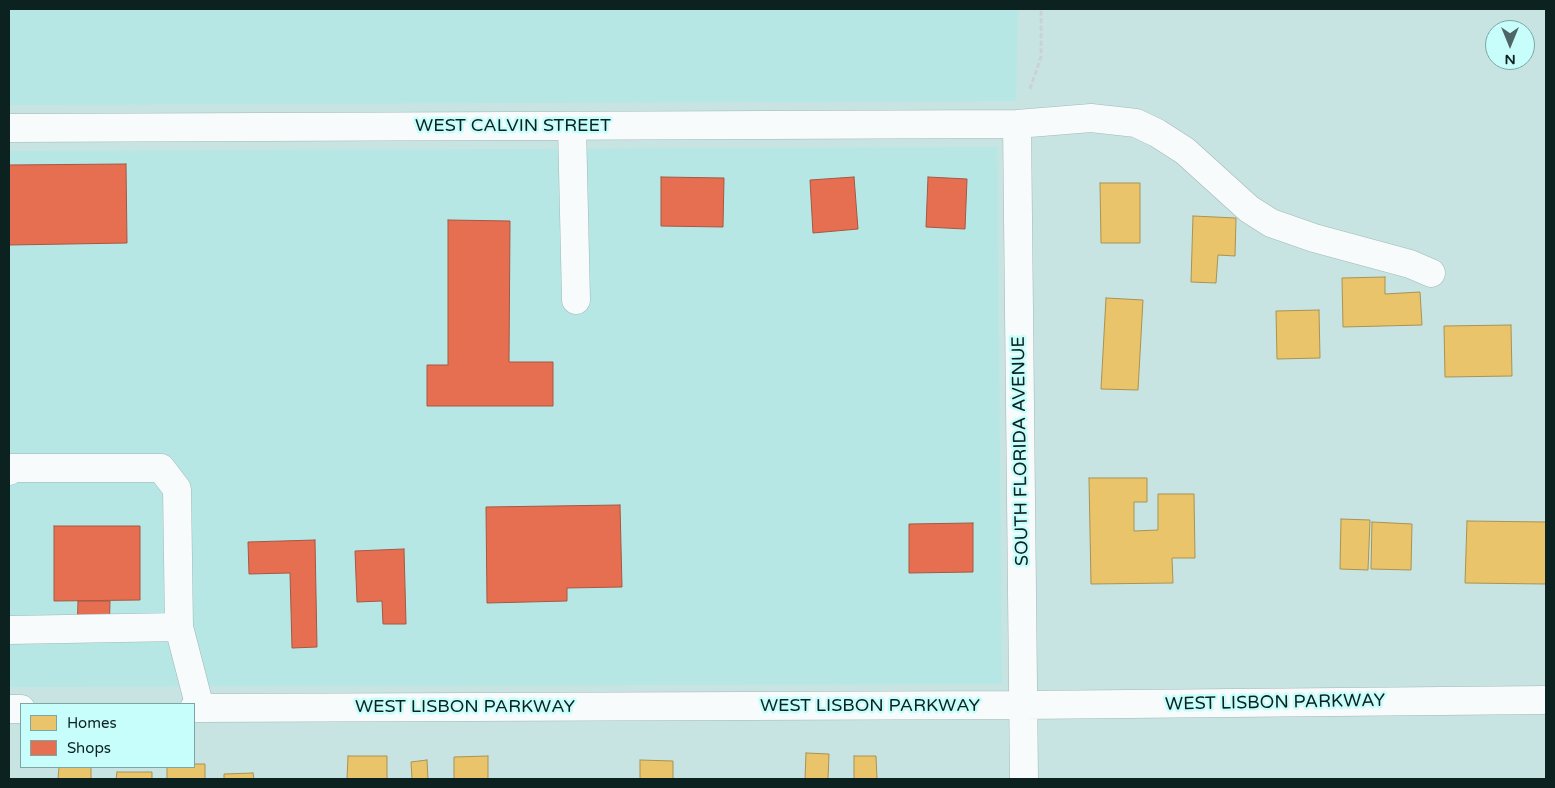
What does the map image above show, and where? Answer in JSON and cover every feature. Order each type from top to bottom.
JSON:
[{"type":"street","name":"WEST CALVIN STREET","points":[[9,128],[1017,124],[1090,118],[1136,123],[1157,133],[1185,150],[1249,209],[1271,223],[1308,236],[1410,264],[1431,273]]},
{"type":"street","name":"SOUTH FLORIDA AVENUE","points":[[1017,124],[1024,779]]},
{"type":"street","points":[[572,126],[576,300]]},
{"type":"street","points":[[9,470],[11,468],[161,468],[177,489],[180,627],[197,708]]},
{"type":"street","points":[[9,630],[180,627]]},
{"type":"street","name":"WEST LISBON PARKWAY","points":[[197,708],[1024,705],[1546,700]]},
{"type":"path","points":[[1017,124],[1041,56],[1041,9]]},
{"type":"shaded area","points":[[9,9],[1018,9],[1016,101],[9,105]]},
{"type":"shaded area","points":[[997,147],[1002,684],[9,687],[9,151]]},
{"type":"building: Homes","points":[[1100,183],[1140,183],[1140,243],[1101,243]]},
{"type":"building: Homes","points":[[1193,216],[1236,218],[1235,256],[1218,255],[1216,283],[1191,282]]},
{"type":"building: Homes","points":[[1385,277],[1385,294],[1420,292],[1422,325],[1343,327],[1342,278]]},
{"type":"building: Homes","points":[[1106,298],[1143,300],[1138,390],[1101,389]]},
{"type":"building: Homes","points":[[1319,310],[1320,358],[1277,359],[1276,311]]},
{"type":"building: Homes","points":[[1511,325],[1512,376],[1445,377],[1444,326]]},
{"type":"building: Homes","points":[[1089,478],[1147,478],[1147,502],[1134,502],[1134,531],[1158,530],[1158,494],[1194,494],[1195,558],[1172,558],[1173,583],[1091,584]]},
{"type":"building: Homes","points":[[1341,519],[1370,520],[1368,570],[1340,569]]},
{"type":"building: Homes","points":[[1467,521],[1546,522],[1546,584],[1465,583]]},
{"type":"building: Homes","points":[[1372,522],[1412,524],[1411,570],[1371,569]]},
{"type":"building: Homes","points":[[806,753],[829,754],[828,779],[805,779]]},
{"type":"building: Homes","points":[[348,756],[387,756],[387,779],[347,779]]},
{"type":"building: Homes","points":[[488,756],[488,779],[454,779],[454,757]]},
{"type":"building: Homes","points":[[854,756],[876,756],[877,779],[854,779]]},
{"type":"building: Homes","points":[[427,760],[428,779],[412,779],[411,762]]},
{"type":"building: Homes","points":[[640,760],[673,761],[673,779],[640,779]]},
{"type":"building: Homes","points":[[195,764],[205,764],[205,779],[167,779],[167,768],[195,768]]},
{"type":"building: Homes","points":[[59,768],[91,768],[91,779],[58,779]]},
{"type":"building: Homes","points":[[117,772],[152,772],[152,779],[116,779]]},
{"type":"building: Homes","points":[[253,773],[254,779],[224,779],[224,774]]},
{"type":"building: Shops","points":[[126,164],[127,243],[9,245],[9,165]]},
{"type":"building: Shops","points":[[661,177],[724,178],[723,227],[661,226]]},
{"type":"building: Shops","points":[[854,177],[858,229],[813,233],[810,180]]},
{"type":"building: Shops","points":[[928,177],[967,179],[965,229],[926,227]]},
{"type":"building: Shops","points":[[448,220],[510,221],[509,362],[553,362],[553,406],[427,406],[427,365],[448,365]]},
{"type":"building: Shops","points":[[620,505],[622,587],[567,588],[567,601],[487,603],[486,507]]},
{"type":"building: Shops","points":[[973,523],[973,572],[909,573],[909,524]]},
{"type":"building: Shops","points":[[54,526],[140,526],[140,600],[54,601]]},
{"type":"building: Shops","points":[[315,540],[317,647],[292,648],[290,573],[249,574],[248,542]]},
{"type":"building: Shops","points":[[404,549],[406,624],[383,624],[382,601],[357,602],[355,551]]},
{"type":"building: Shops","points":[[78,601],[110,601],[109,640],[77,639]]}]
